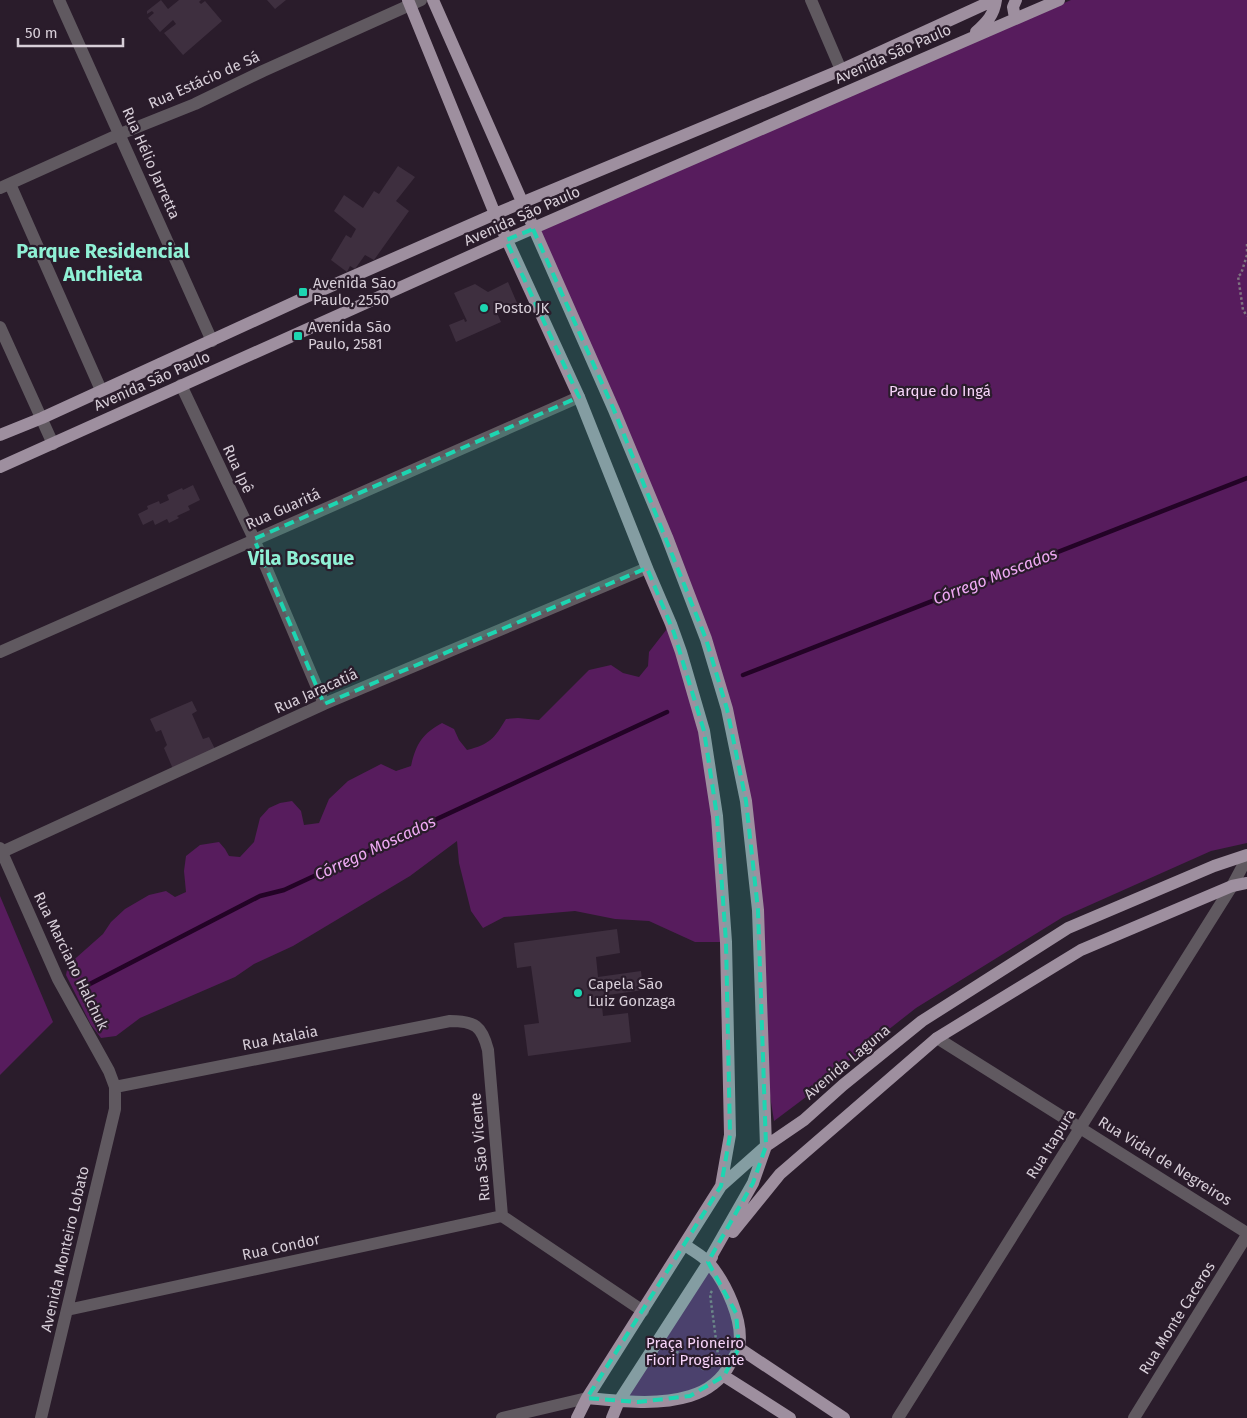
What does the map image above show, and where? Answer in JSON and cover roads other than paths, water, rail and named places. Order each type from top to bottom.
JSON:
[{"type":"main road","points":[[433,0],[610,402],[667,538],[706,639],[727,710],[746,801],[758,910],[766,1146],[753,1183],[708,1262],[620,1401],[612,1418]]},
{"type":"main road","points":[[957,44],[987,23],[992,15],[995,0]]},
{"type":"main road","name":"Avenida São Paulo","points":[[0,436],[495,214],[841,70],[995,0]]},
{"type":"main road","points":[[1015,18],[1013,7],[1016,0]]},
{"type":"main road","name":"Avenida São Paulo","points":[[0,468],[506,240],[1058,0]]},
{"type":"main road","points":[[413,2],[495,214],[579,397],[681,652],[704,731],[717,816],[726,942],[730,1135],[721,1186]]},
{"type":"main road","name":"Avenida Laguna","points":[[577,1418],[721,1186],[766,1146],[804,1120],[842,1085],[922,1021],[1068,928],[1214,866],[1247,857]]},
{"type":"main road","points":[[708,1262],[780,1174],[938,1038],[1081,950],[1232,886],[1247,883]]},
{"type":"main road","points":[[588,1398],[638,1402],[690,1396],[712,1386],[724,1376],[738,1348],[740,1331],[736,1313],[721,1280],[708,1262],[685,1245]]},
{"type":"main road","points":[[738,1348],[844,1418]]},
{"type":"main road","points":[[724,1376],[790,1418]]},
{"type":"street","name":"Rua Hélio Jarretta","points":[[59,0],[212,341]]},
{"type":"street","points":[[811,0],[841,70]]},
{"type":"street","name":"Rua Estácio de Sá","points":[[5,186],[120,134],[195,104],[413,2]]},
{"type":"street","points":[[5,186],[101,390]]},
{"type":"street","points":[[0,327],[4,347],[42,418],[53,444]]},
{"type":"street","name":"Rua Ipê","points":[[181,386],[254,539],[324,704]]},
{"type":"street","name":"Rua Guaritá","points":[[0,652],[579,397]]},
{"type":"street","name":"Rua Jaracatiá","points":[[1,850],[324,704],[647,568]]},
{"type":"street","name":"Rua Marciano Halchuk","points":[[1,850],[54,972],[115,1087]]},
{"type":"street","name":"Rua Itapura","points":[[898,1418],[1232,886],[1247,857]]},
{"type":"street","name":"Rua Atalaia","points":[[115,1087],[450,1021]]},
{"type":"street","name":"Rua São Vicente","points":[[450,1021],[471,1022],[485,1036],[488,1050],[502,1216],[643,1311]]},
{"type":"street","name":"Rua Vidal de Negreiros","points":[[938,1038],[1247,1234]]},
{"type":"street","name":"Avenida Monteiro Lobato","points":[[41,1418],[115,1109],[115,1087]]},
{"type":"street","name":"Rua Condor","points":[[67,1310],[502,1216]]},
{"type":"street","name":"Rua Monte Caceros","points":[[1134,1418],[1247,1234]]},
{"type":"street","points":[[502,1418],[588,1398]]},
{"type":"waterway","name":"Córrego Moscados","points":[[743,675],[1247,478]]},
{"type":"waterway","name":"Córrego Moscados","points":[[84,987],[260,896],[284,890],[667,712]]},
{"type":"place","name":"Avenida São Paulo, 2550","points":[[303,292]]},
{"type":"place","name":"Posto JK","points":[[484,308]]},
{"type":"place","name":"Avenida São Paulo, 2581","points":[[298,336]]},
{"type":"place","name":"Capela São Luiz Gonzaga","points":[[578,993]]},
{"type":"district","name":"Parque Residencial Anchieta","points":[[103,262]]},
{"type":"district","name":"Vila Bosque","points":[[301,558]]},
{"type":"park label","name":"Parque do Ingá","points":[[940,391]]},
{"type":"park label","name":"Praça Pioneiro Fiori Progiante","points":[[695,1352]]}]
